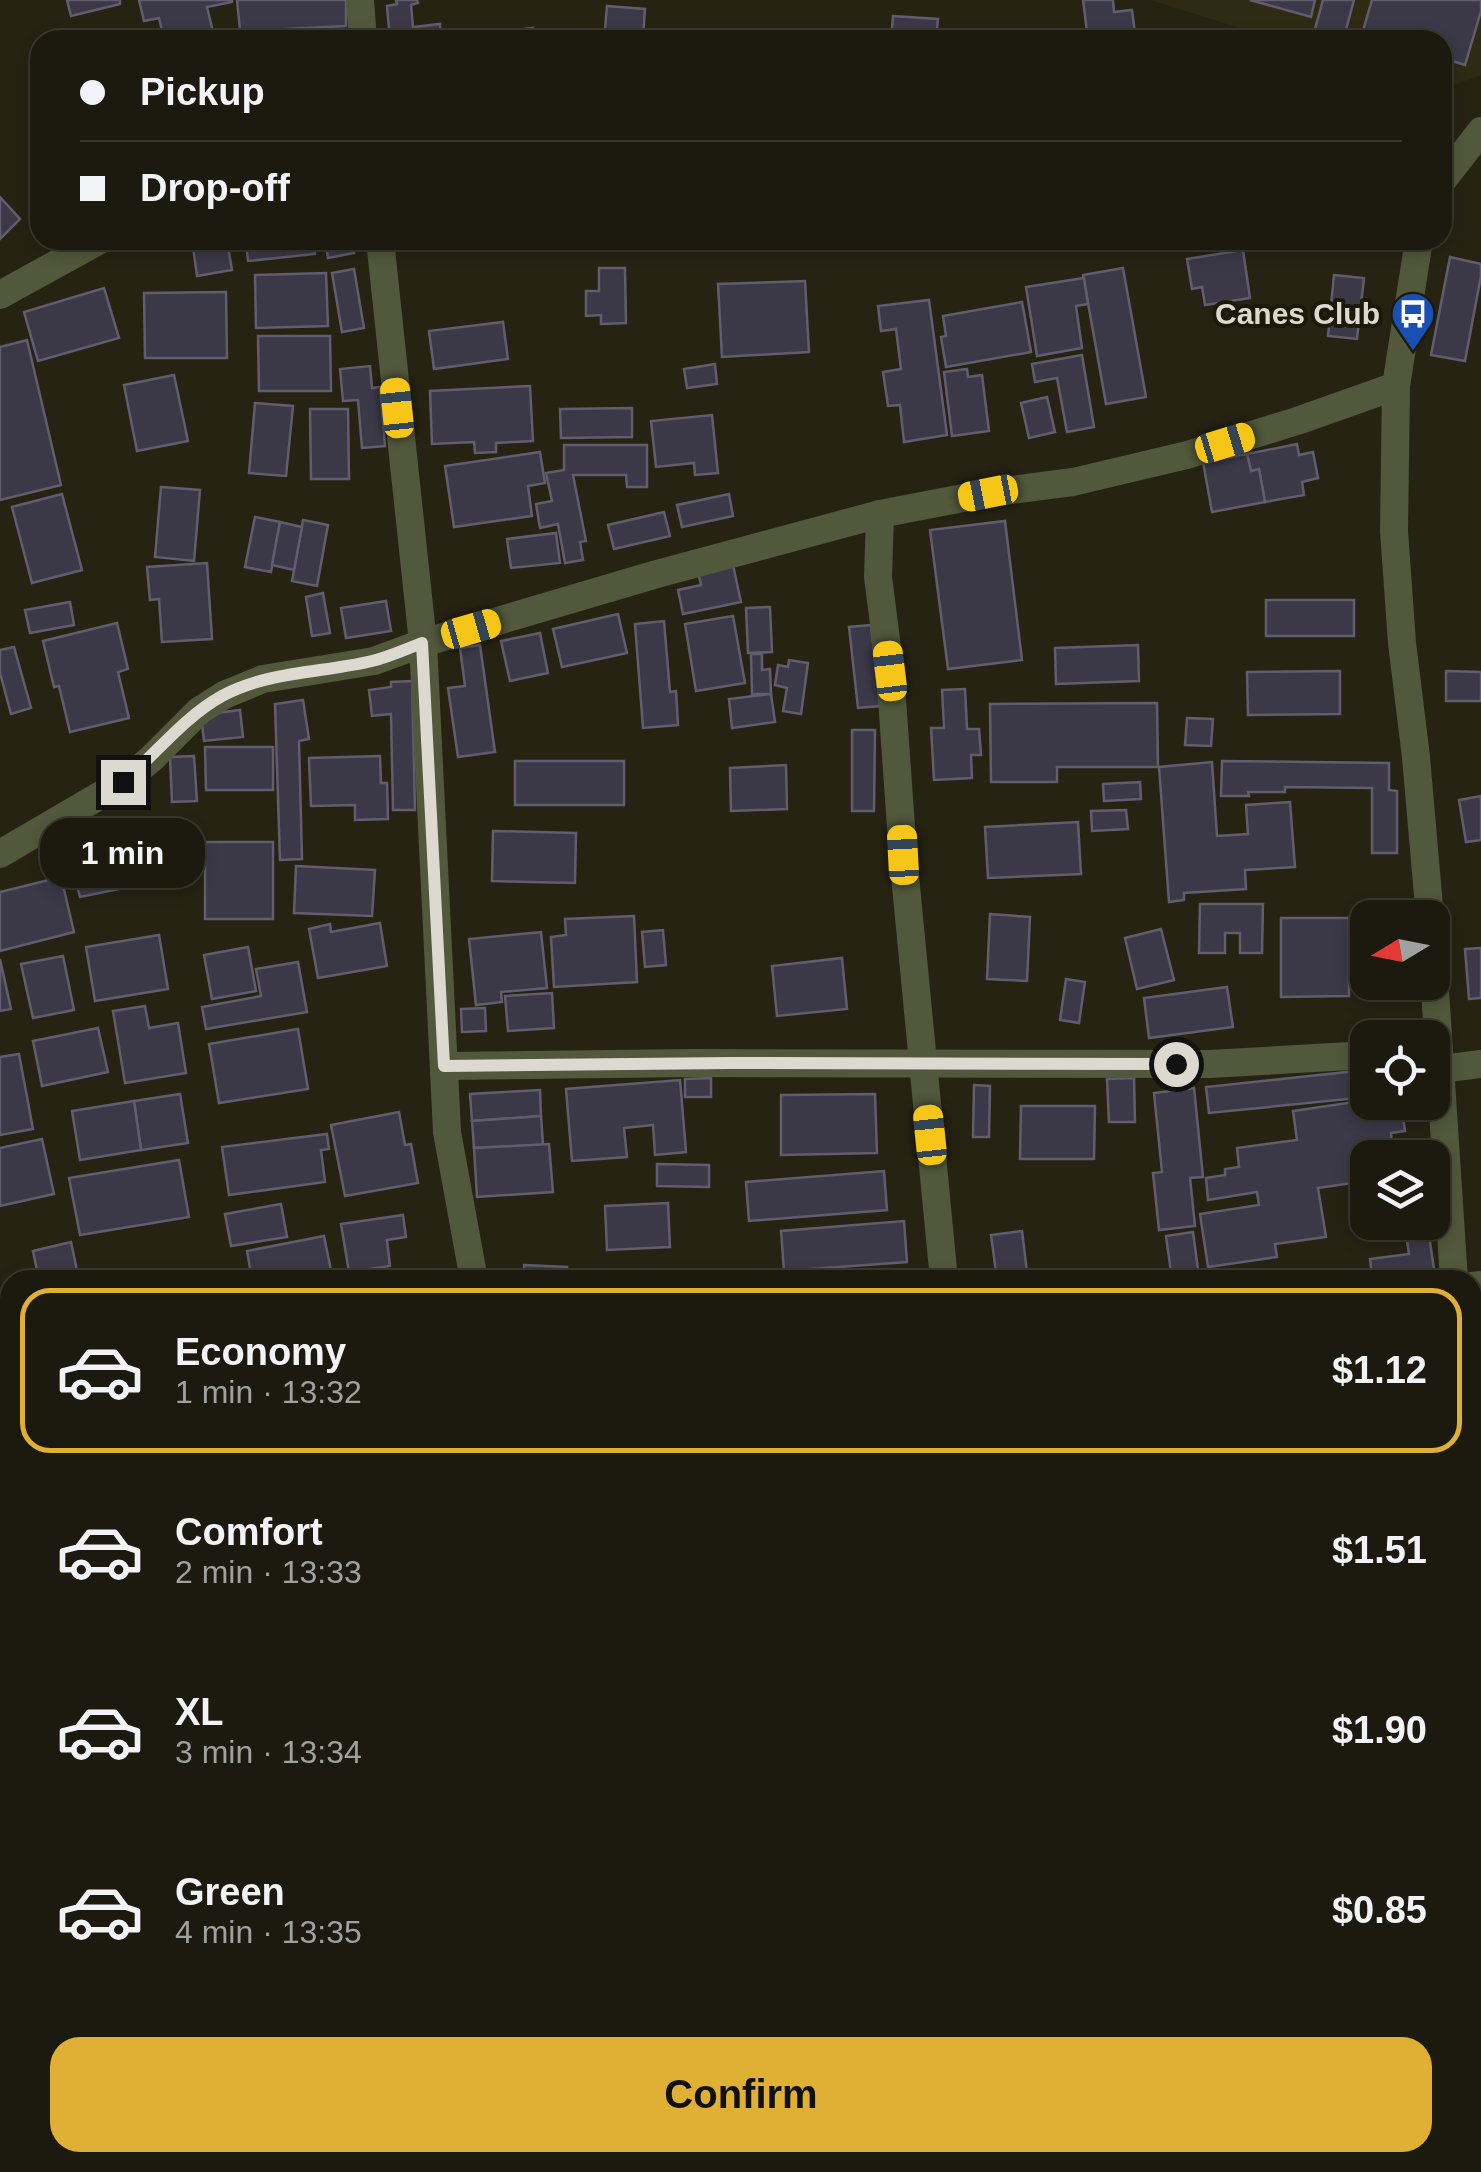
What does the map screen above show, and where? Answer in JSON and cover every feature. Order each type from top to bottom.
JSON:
[{"type":"street","points":[[360,0],[362,30]]},
{"type":"street","points":[[1452,168],[1481,131]]},
{"type":"street","points":[[0,296],[82,250]]},
{"type":"street","points":[[381,250],[422,643],[448,1132],[472,1270]]},
{"type":"street","points":[[1417,250],[1396,386],[1394,531],[1428,900]]},
{"type":"street","points":[[0,854],[123,782],[199,711],[224,695],[263,680],[374,660],[657,574],[880,514],[988,493],[1073,482],[1168,459],[1300,420],[1396,386]]},
{"type":"street","points":[[880,514],[878,577],[890,671],[903,855],[943,1270]]},
{"type":"street","points":[[444,1066],[1210,1064],[1350,1055]]},
{"type":"street","points":[[1450,1059],[1481,1064]]},
{"type":"street","points":[[1443,1120],[1453,1270]]},
{"type":"shaded area","points":[[1150,0],[1481,0],[1481,75],[1452,86],[1452,30],[1246,30]]},
{"type":"building","points":[[67,0],[120,0],[120,4],[71,16]]},
{"type":"building","points":[[139,0],[232,0],[207,7],[213,30],[162,30],[159,18],[144,21]]},
{"type":"building","points":[[237,0],[346,0],[346,26],[240,30]]},
{"type":"building","points":[[396,0],[417,0],[411,5],[413,27],[440,24],[440,30],[389,30],[387,6],[397,4]]},
{"type":"building","points":[[1083,0],[1113,0],[1114,12],[1132,10],[1135,30],[1087,30]]},
{"type":"building","points":[[1250,0],[1315,0],[1311,17]]},
{"type":"building","points":[[1323,0],[1354,0],[1346,30],[1315,29]]},
{"type":"building","points":[[1372,0],[1481,0],[1465,65],[1452,61],[1452,30],[1363,30]]},
{"type":"building","points":[[607,6],[645,9],[644,30],[605,30]]},
{"type":"building","points":[[893,16],[938,19],[937,30],[892,30]]},
{"type":"building","points":[[0,197],[20,219],[0,239]]},
{"type":"building","points":[[193,250],[229,250],[232,270],[197,276]]},
{"type":"building","points":[[247,250],[314,250],[315,254],[248,261]]},
{"type":"building","points":[[327,250],[353,250],[354,253],[328,258]]},
{"type":"building","points":[[1243,250],[1250,298],[1205,305],[1202,287],[1192,289],[1187,259]]},
{"type":"building","points":[[1450,257],[1481,264],[1465,361],[1431,355]]},
{"type":"building","points":[[599,268],[625,268],[626,323],[601,324],[601,315],[586,316],[586,291],[599,291]]},
{"type":"building","points":[[1123,268],[1146,397],[1106,404],[1083,275]]},
{"type":"building","points":[[354,269],[364,328],[342,332],[332,273]]},
{"type":"building","points":[[326,273],[328,326],[256,328],[255,275]]},
{"type":"building","points":[[1334,275],[1364,278],[1357,339],[1328,336]]},
{"type":"building","points":[[1084,278],[1088,304],[1076,306],[1082,348],[1037,356],[1026,287]]},
{"type":"building","points":[[805,281],[809,352],[722,357],[718,284]]},
{"type":"building","points":[[104,288],[119,338],[38,361],[24,312]]},
{"type":"building","points":[[226,292],[227,358],[145,358],[144,293]]},
{"type":"building","points":[[929,300],[947,435],[904,442],[900,405],[888,406],[883,372],[901,369],[896,329],[881,331],[878,306]]},
{"type":"building","points":[[1022,302],[1031,352],[946,367],[941,337],[946,336],[943,316]]},
{"type":"building","points":[[503,322],[508,359],[434,369],[429,331]]},
{"type":"building","points":[[258,336],[330,336],[331,391],[259,391]]},
{"type":"building","points":[[27,340],[61,485],[0,500],[0,347]]},
{"type":"building","points":[[1082,355],[1094,427],[1067,432],[1057,378],[1035,382],[1032,364]]},
{"type":"building","points":[[715,364],[717,384],[687,388],[684,369]]},
{"type":"building","points":[[370,366],[372,388],[380,387],[385,446],[362,448],[358,400],[343,401],[340,369]]},
{"type":"building","points":[[967,369],[968,377],[982,375],[989,431],[952,436],[944,372]]},
{"type":"building","points":[[174,375],[188,441],[137,451],[124,385]]},
{"type":"building","points":[[530,386],[533,441],[496,443],[496,452],[475,453],[474,442],[432,444],[430,391]]},
{"type":"building","points":[[1047,397],[1055,432],[1029,438],[1021,403]]},
{"type":"building","points":[[255,403],[293,406],[286,476],[249,473]]},
{"type":"building","points":[[632,408],[632,437],[561,438],[560,409]]},
{"type":"building","points":[[310,409],[348,409],[349,479],[311,479]]},
{"type":"building","points":[[712,415],[718,473],[695,475],[694,463],[656,467],[651,421]]},
{"type":"building","points":[[1297,444],[1299,455],[1313,452],[1318,478],[1302,482],[1304,495],[1265,502],[1259,469],[1251,471],[1247,454]]},
{"type":"building","points":[[564,445],[647,445],[647,487],[627,487],[626,475],[573,475],[586,541],[580,542],[583,560],[565,563],[558,524],[540,528],[536,504],[552,501],[546,473],[564,470]]},
{"type":"building","points":[[540,452],[545,483],[528,486],[532,516],[454,527],[445,466]]},
{"type":"building","points":[[1247,454],[1251,471],[1259,469],[1265,502],[1212,512],[1203,462]]},
{"type":"building","points":[[161,487],[200,490],[194,561],[155,557]]},
{"type":"building","points":[[62,494],[82,570],[32,583],[12,507]]},
{"type":"building","points":[[729,494],[733,516],[682,527],[677,505]]},
{"type":"building","points":[[664,512],[670,536],[614,549],[608,525]]},
{"type":"building","points":[[255,517],[280,522],[271,572],[245,567]]},
{"type":"building","points":[[303,520],[328,525],[317,586],[292,581]]},
{"type":"building","points":[[1005,521],[1022,660],[948,669],[930,530]]},
{"type":"building","points":[[280,522],[302,527],[294,570],[272,565]]},
{"type":"building","points":[[556,533],[560,563],[511,568],[507,539]]},
{"type":"building","points":[[207,563],[212,639],[162,642],[159,599],[150,600],[147,567]]},
{"type":"building","points":[[733,565],[741,602],[683,614],[678,590],[701,585],[698,572]]},
{"type":"building","points":[[323,593],[330,633],[312,636],[306,597]]},
{"type":"building","points":[[1266,600],[1354,600],[1354,636],[1266,636]]},
{"type":"building","points":[[386,601],[391,631],[346,638],[341,608]]},
{"type":"building","points":[[70,602],[74,625],[30,633],[25,610]]},
{"type":"building","points":[[770,607],[772,652],[748,653],[746,608]]},
{"type":"building","points":[[618,614],[627,653],[562,667],[553,629]]},
{"type":"building","points":[[733,616],[745,683],[696,691],[685,624]]},
{"type":"building","points":[[664,621],[670,692],[676,691],[678,725],[643,728],[635,624]]},
{"type":"building","points":[[117,623],[128,669],[118,672],[129,718],[70,732],[43,641]]},
{"type":"building","points":[[871,625],[880,706],[858,708],[849,627]]},
{"type":"building","points":[[540,633],[548,673],[510,681],[501,641]]},
{"type":"building","points":[[480,645],[495,752],[458,757],[448,688],[465,686],[460,648]]},
{"type":"building","points":[[1138,645],[1139,681],[1056,684],[1055,648]]},
{"type":"building","points":[[14,647],[31,708],[11,714],[0,673],[0,650]]},
{"type":"building","points":[[751,654],[762,654],[762,670],[770,669],[771,694],[752,694]]},
{"type":"building","points":[[789,660],[808,663],[801,714],[783,711],[787,688],[775,685],[778,665],[788,667]]},
{"type":"building","points":[[1340,671],[1340,714],[1248,715],[1247,672]]},
{"type":"building","points":[[1446,671],[1481,672],[1481,701],[1446,701]]},
{"type":"building","points":[[412,681],[415,810],[393,810],[391,714],[372,716],[369,690],[391,687],[391,682]]},
{"type":"building","points":[[965,689],[967,729],[979,729],[981,755],[971,755],[972,778],[934,780],[931,728],[944,728],[942,690]]},
{"type":"building","points":[[771,694],[775,722],[732,728],[729,699]]},
{"type":"building","points":[[303,700],[309,739],[299,741],[302,859],[280,860],[275,704]]},
{"type":"building","points":[[1157,703],[1158,767],[1057,767],[1057,782],[991,782],[990,704]]},
{"type":"building","points":[[240,710],[243,737],[204,741],[201,715]]},
{"type":"building","points":[[1187,718],[1213,719],[1211,746],[1185,745]]},
{"type":"building","points":[[852,730],[875,730],[874,811],[852,811]]},
{"type":"building","points":[[205,747],[273,747],[273,790],[206,790]]},
{"type":"building","points":[[194,756],[197,801],[172,802],[170,757]]},
{"type":"building","points":[[380,756],[381,783],[387,783],[388,819],[355,820],[355,805],[311,806],[309,758]]},
{"type":"building","points":[[515,761],[624,761],[624,805],[515,805]]},
{"type":"building","points":[[1222,761],[1389,763],[1389,790],[1397,791],[1397,853],[1372,853],[1372,788],[1285,787],[1285,792],[1221,796]]},
{"type":"building","points":[[1212,762],[1217,836],[1248,834],[1246,805],[1290,802],[1295,867],[1245,870],[1246,889],[1184,893],[1184,900],[1169,902],[1159,767]]},
{"type":"building","points":[[786,765],[787,809],[731,811],[730,768]]},
{"type":"building","points":[[1140,782],[1141,799],[1104,801],[1103,784]]},
{"type":"building","points":[[1481,796],[1481,840],[1466,842],[1459,800]]},
{"type":"building","points":[[1126,810],[1128,829],[1092,831],[1091,811]]},
{"type":"building","points":[[1078,822],[1081,874],[988,878],[985,827]]},
{"type":"building","points":[[493,831],[576,833],[575,883],[492,881]]},
{"type":"building","points":[[205,842],[273,842],[273,919],[205,919]]},
{"type":"building","points":[[296,866],[375,870],[372,916],[294,913]]},
{"type":"building","points":[[115,869],[119,889],[80,897],[75,878]]},
{"type":"building","points":[[61,877],[74,932],[0,951],[0,892]]},
{"type":"building","points":[[1200,904],[1263,904],[1262,953],[1240,953],[1240,933],[1225,933],[1225,953],[1199,953]]},
{"type":"building","points":[[990,914],[1030,917],[1027,981],[987,979]]},
{"type":"building","points":[[634,916],[637,982],[554,987],[551,937],[566,935],[565,919]]},
{"type":"building","points":[[1281,918],[1349,918],[1349,996],[1281,997]]},
{"type":"building","points":[[380,923],[387,966],[318,978],[309,929],[330,924],[331,932]]},
{"type":"building","points":[[1161,929],[1174,980],[1137,989],[1125,938]]},
{"type":"building","points":[[663,930],[666,965],[645,967],[642,932]]},
{"type":"building","points":[[541,932],[547,988],[501,992],[502,1002],[476,1005],[469,939]]},
{"type":"building","points":[[159,935],[168,989],[95,1001],[86,947]]},
{"type":"building","points":[[248,947],[256,991],[212,999],[204,955]]},
{"type":"building","points":[[1481,948],[1481,998],[1469,999],[1465,949]]},
{"type":"building","points":[[63,956],[74,1010],[33,1018],[21,964]]},
{"type":"building","points":[[842,958],[847,1009],[777,1016],[772,966]]},
{"type":"building","points":[[0,959],[11,1009],[0,1011]]},
{"type":"building","points":[[298,962],[307,1012],[206,1029],[202,1007],[261,996],[256,969]]},
{"type":"building","points":[[1066,979],[1085,982],[1079,1023],[1060,1020]]},
{"type":"building","points":[[1227,987],[1233,1027],[1149,1038],[1144,998]]},
{"type":"building","points":[[552,993],[554,1028],[508,1031],[505,996]]},
{"type":"building","points":[[145,1006],[149,1028],[178,1023],[186,1073],[125,1083],[113,1011]]},
{"type":"building","points":[[485,1008],[486,1031],[462,1032],[461,1009]]},
{"type":"building","points":[[98,1028],[108,1072],[42,1086],[33,1041]]},
{"type":"building","points":[[298,1029],[308,1089],[219,1103],[209,1044]]},
{"type":"building","points":[[19,1054],[33,1129],[0,1135],[0,1057]]},
{"type":"building","points":[[1350,1072],[1350,1099],[1209,1113],[1206,1087]]},
{"type":"building","points":[[711,1078],[711,1097],[685,1097],[685,1079]]},
{"type":"building","points":[[1134,1078],[1135,1122],[1109,1122],[1107,1079]]},
{"type":"building","points":[[680,1080],[686,1152],[655,1155],[653,1125],[624,1128],[627,1157],[572,1161],[566,1089]]},
{"type":"building","points":[[974,1085],[990,1086],[989,1137],[973,1137]]},
{"type":"building","points":[[1194,1088],[1203,1177],[1190,1178],[1195,1226],[1159,1230],[1153,1173],[1162,1172],[1154,1093]]},
{"type":"building","points":[[540,1090],[541,1116],[472,1121],[470,1094]]},
{"type":"building","points":[[180,1094],[188,1143],[141,1150],[134,1101]]},
{"type":"building","points":[[875,1094],[877,1153],[781,1155],[781,1095]]},
{"type":"building","points":[[134,1101],[141,1150],[80,1160],[72,1111]]},
{"type":"building","points":[[1350,1103],[1350,1120],[1403,1120],[1405,1131],[1391,1133],[1392,1140],[1350,1140],[1350,1183],[1318,1188],[1326,1237],[1275,1244],[1277,1257],[1208,1267],[1200,1214],[1259,1205],[1257,1192],[1208,1200],[1206,1178],[1225,1175],[1225,1169],[1239,1167],[1237,1148],[1297,1140],[1293,1111]]},
{"type":"building","points":[[1021,1106],[1095,1106],[1094,1159],[1020,1159]]},
{"type":"building","points":[[399,1112],[405,1145],[411,1144],[418,1183],[345,1196],[331,1125]]},
{"type":"building","points":[[541,1116],[543,1145],[474,1148],[472,1121]]},
{"type":"building","points":[[327,1134],[329,1149],[321,1150],[325,1182],[229,1195],[222,1147]]},
{"type":"building","points":[[42,1139],[54,1194],[0,1206],[0,1148]]},
{"type":"building","points":[[549,1144],[553,1192],[477,1197],[474,1148]]},
{"type":"building","points":[[179,1160],[189,1217],[80,1235],[69,1178]]},
{"type":"building","points":[[657,1164],[709,1165],[709,1187],[657,1186]]},
{"type":"building","points":[[884,1171],[887,1210],[749,1221],[746,1182]]},
{"type":"building","points":[[668,1203],[670,1247],[607,1250],[605,1206]]},
{"type":"building","points":[[281,1204],[287,1237],[231,1246],[225,1214]]},
{"type":"building","points":[[403,1215],[406,1237],[387,1240],[390,1266],[349,1270],[341,1224]]},
{"type":"building","points":[[904,1221],[907,1262],[784,1270],[781,1231]]},
{"type":"building","points":[[1022,1231],[1027,1270],[996,1270],[991,1235]]},
{"type":"building","points":[[1193,1232],[1198,1270],[1171,1270],[1166,1236]]},
{"type":"building","points":[[324,1236],[331,1270],[250,1270],[247,1251]]},
{"type":"building","points":[[1407,1240],[1430,1240],[1434,1269],[1371,1270],[1370,1259],[1409,1254]]},
{"type":"building","points":[[71,1242],[77,1270],[37,1270],[33,1251]]},
{"type":"building","points":[[524,1265],[567,1267],[567,1270],[524,1270]]},
{"type":"place","name":"Canes Club","points":[[1413,352]]},
{"type":"route","points":[[123,782],[199,711],[224,695],[263,680],[374,660],[422,643],[444,1066],[1176,1064]]}]
